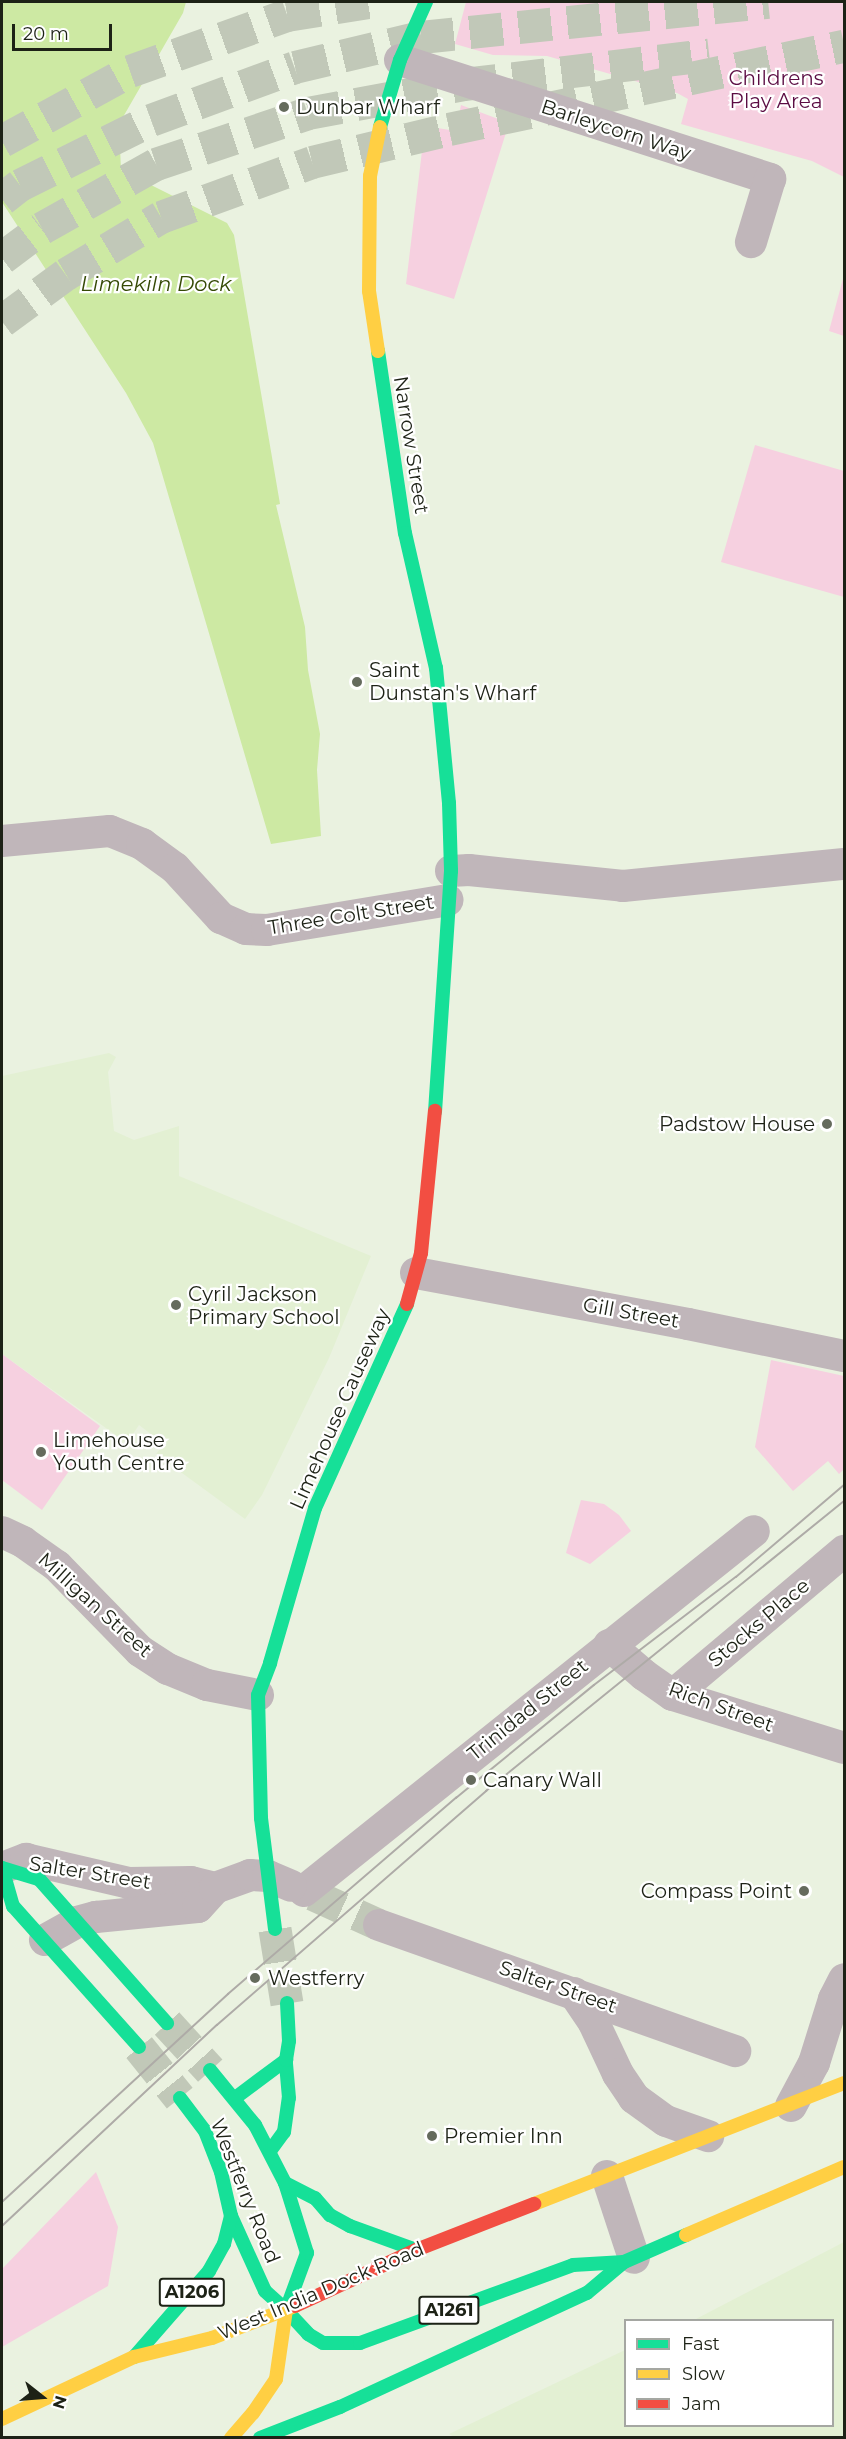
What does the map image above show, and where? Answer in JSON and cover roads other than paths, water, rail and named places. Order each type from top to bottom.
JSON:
[{"type":"main road","name":"Narrow Street","points":[[426,2],[400,60],[381,120],[370,176],[369,291],[405,532],[436,668],[449,803],[450,885]]},
{"type":"main road","name":"Limehouse Causeway","points":[[275,1929],[261,1818],[258,1695],[270,1664],[315,1509],[409,1300],[416,1273],[434,1122],[441,988],[450,885]]},
{"type":"main road","points":[[2,1868],[39,1879],[167,2023]]},
{"type":"main road","points":[[2,1868],[13,1906],[106,2007],[139,2047]]},
{"type":"main road","points":[[270,2151],[284,2132],[290,2089],[286,2060],[289,2041],[287,2003]]},
{"type":"main road","points":[[235,2098],[286,2060]]},
{"type":"main road","name":"Westferry Road","points":[[180,2098],[205,2131],[221,2172],[231,2216],[265,2291],[285,2310],[307,2253],[285,2183],[270,2151],[235,2098],[210,2070]]},
{"type":"main road","name":"West India Dock Road","points":[[2,2419],[134,2356],[212,2338],[285,2310],[416,2250],[791,2106],[844,2083]]},
{"type":"main road","name":"A1261","points":[[260,2438],[340,2407],[587,2293],[629,2260],[844,2167]]},
{"type":"main road","points":[[285,2183],[315,2198],[330,2215],[350,2226],[416,2250]]},
{"type":"main road","name":"A1206","points":[[134,2356],[209,2271],[224,2244],[231,2216]]},
{"type":"main road","name":"A1261","points":[[285,2310],[308,2334],[323,2343],[360,2343],[573,2265],[629,2260]]},
{"type":"main road","points":[[231,2438],[253,2414],[276,2379],[285,2310]]},
{"type":"street","name":"Barleycorn Way","points":[[400,60],[770,179],[751,242]]},
{"type":"street","name":"Three Colt Street","points":[[2,842],[110,831],[142,844],[175,868],[222,918],[246,929],[267,930],[450,885],[469,870],[623,886],[844,864]]},
{"type":"street","name":"Gill Street","points":[[416,1273],[844,1356]]},
{"type":"street","name":"Trinidad Street","points":[[309,1893],[609,1645],[754,1531]]},
{"type":"street","name":"Milligan Street","points":[[2,1532],[22,1542],[57,1566],[140,1651],[149,1657],[168,1669],[207,1685],[258,1695]]},
{"type":"street","name":"Stocks Place","points":[[673,1695],[844,1551]]},
{"type":"street","name":"Rich Street","points":[[609,1645],[644,1675],[673,1695],[844,1748]]},
{"type":"street","name":"Salter Street","points":[[2,1868],[26,1859],[129,1883],[191,1882],[215,1888]]},
{"type":"street","name":"Salter Street","points":[[45,1940],[78,1922],[96,1917],[198,1907],[215,1888],[250,1875],[268,1876],[309,1893]]},
{"type":"street","name":"Salter Street","points":[[380,1925],[735,2051]]},
{"type":"street","points":[[791,2106],[814,2063],[834,1999],[844,1979]]},
{"type":"street","points":[[574,1993],[594,2023],[618,2074],[634,2098],[666,2121],[708,2136]]},
{"type":"street","points":[[607,2176],[629,2260]]},
{"type":"water","name":"Limekiln Dock","points":[[2,2],[186,2],[183,13],[119,124],[121,170],[227,223],[234,235],[280,504],[276,505],[305,627],[308,670],[320,734],[317,770],[321,836],[271,844],[153,443],[126,393],[2,202]]},
{"type":"tunnel","points":[[2,141],[130,71],[287,15],[369,2]]},
{"type":"tunnel","points":[[2,199],[20,185],[151,120],[295,67],[421,37],[768,2]]},
{"type":"tunnel","points":[[2,321],[66,274],[161,217],[312,162],[449,129],[844,46]]},
{"type":"tunnel","points":[[2,258],[42,228],[156,164],[308,113],[464,84],[709,55]]},
{"type":"tunnel","points":[[313,1895],[379,1925]]},
{"type":"tunnel","points":[[275,1929],[287,2003]]},
{"type":"tunnel","points":[[167,2023],[210,2070]]},
{"type":"tunnel","points":[[139,2047],[180,2098]]},
{"type":"tram line","points":[[2,2202],[228,1994],[456,1798],[594,1685],[736,1577],[844,1485]]},
{"type":"tram line","points":[[2,2226],[217,2025],[486,1791],[844,1501]]},
{"type":"place","name":"Dunbar Wharf","points":[[284,107]]},
{"type":"place","name":"Saint Dunstan's Wharf","points":[[357,682]]},
{"type":"place","name":"Padstow House","points":[[827,1124]]},
{"type":"place","name":"Cyril Jackson Primary School","points":[[176,1305]]},
{"type":"place","name":"Limehouse Youth Centre","points":[[41,1452]]},
{"type":"place","name":"Canary Wall","points":[[471,1780]]},
{"type":"place","name":"Compass Point","points":[[804,1891]]},
{"type":"place","name":"Westferry","points":[[255,1978]]},
{"type":"place","name":"Premier Inn","points":[[432,2136]]},
{"type":"park label","name":"Childrens Play Area","points":[[776,90]]}]
